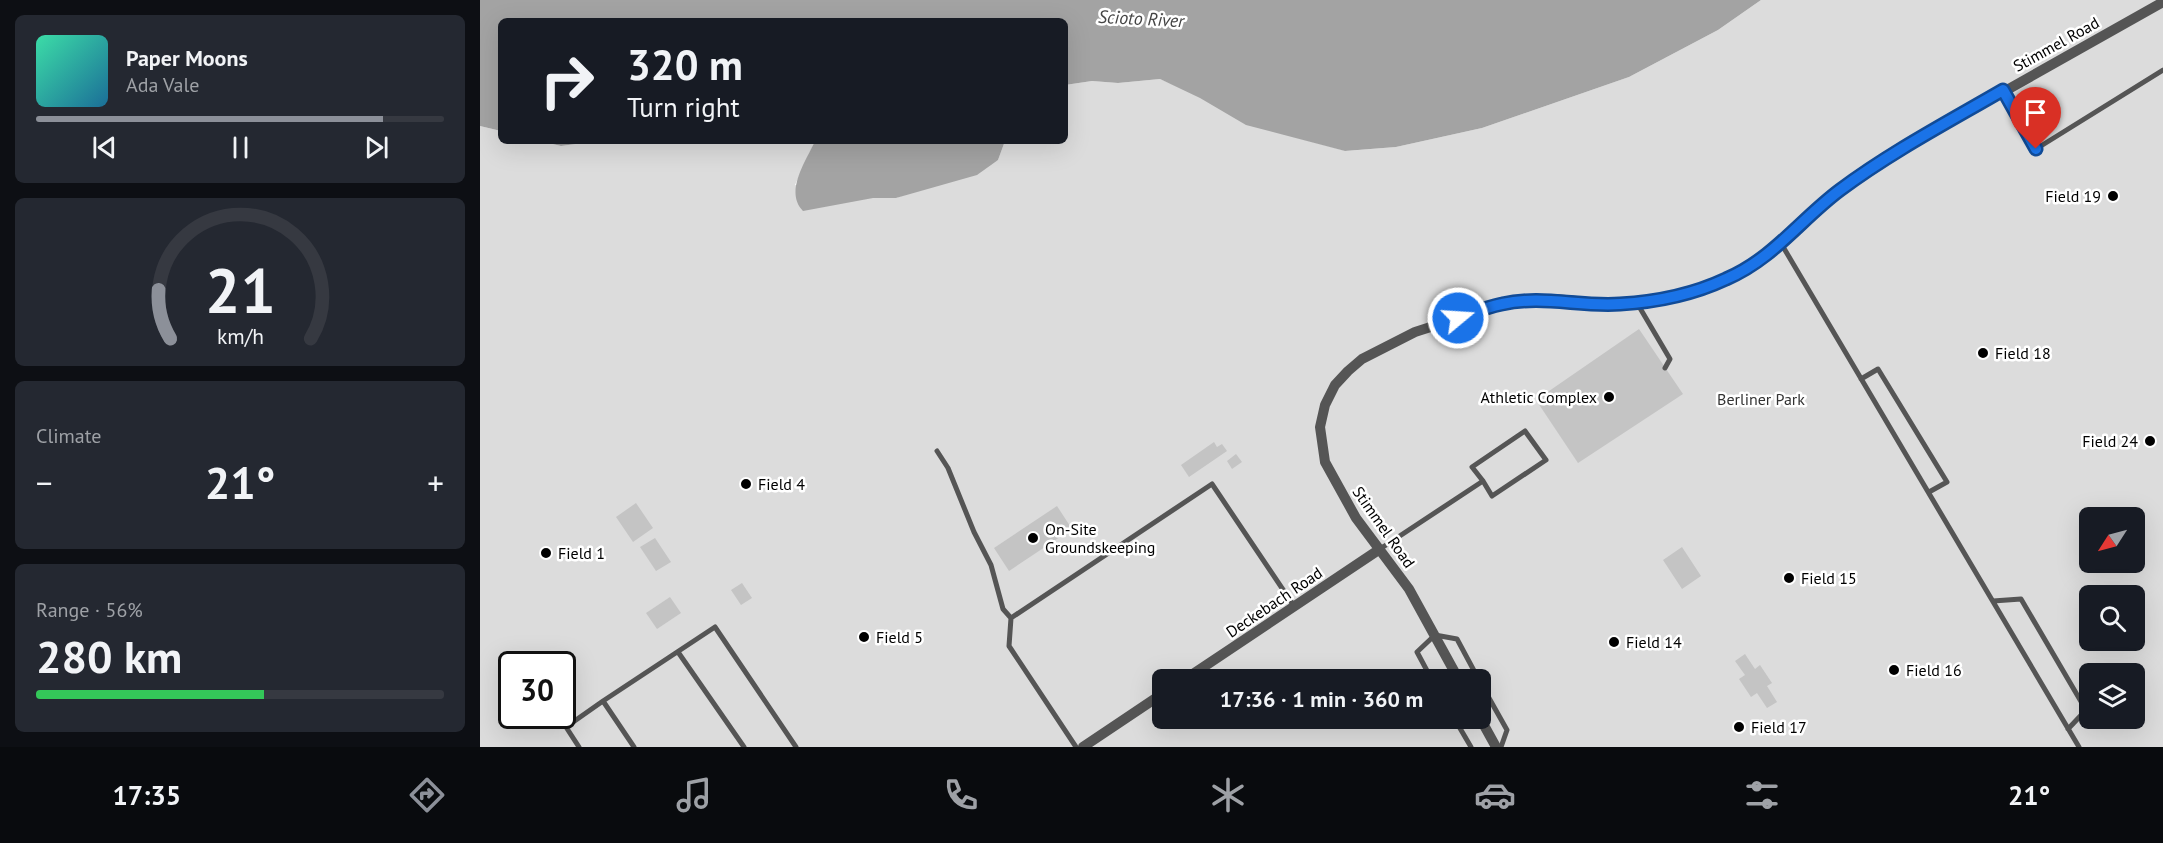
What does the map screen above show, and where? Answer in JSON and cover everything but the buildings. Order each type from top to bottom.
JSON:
[{"type":"street","name":"Stimmel Road","points":[[1453,669],[1409,589],[1343,496],[1325,462],[1320,427],[1325,405],[1335,385],[1348,371],[1362,359],[1415,332],[1502,304],[1555,299],[1619,304],[1676,296],[1727,279],[1782,244],[1839,191],[1902,148],[2163,2]]},
{"type":"street","name":"Deckebach Road","points":[[1200,669],[1380,549]]},
{"type":"street","points":[[1084,746],[1152,701]]},
{"type":"street","points":[[1486,729],[1496,747]]},
{"type":"lane","points":[[2003,90],[2036,149],[2163,70]]},
{"type":"lane","points":[[1782,244],[2079,747]]},
{"type":"lane","points":[[1636,302],[1670,359],[1665,368]]},
{"type":"lane","points":[[1861,379],[1878,369],[1947,482],[1929,492]]},
{"type":"lane","points":[[1525,431],[1546,460],[1492,496],[1483,481],[1472,467],[1525,431]]},
{"type":"lane","points":[[937,451],[948,468],[974,532],[991,565],[1003,609],[1011,618],[1009,646],[1084,746]]},
{"type":"lane","points":[[1380,549],[1483,481]]},
{"type":"lane","points":[[1011,618],[1212,484],[1294,606]]},
{"type":"lane","points":[[1993,601],[2021,599],[2069,680],[2086,710],[2068,729]]},
{"type":"lane","points":[[579,747],[566,727],[716,627],[796,747]]},
{"type":"lane","points":[[1426,669],[1417,652],[1435,635],[1457,639],[1473,669]]},
{"type":"lane","points":[[678,652],[744,747]]},
{"type":"lane","points":[[603,701],[634,747]]},
{"type":"lane","points":[[1491,701],[1507,730],[1501,747]]},
{"type":"lane","points":[[1460,729],[1471,747]]},
{"type":"green space","name":"Berliner Park","points":[[1761,0],[2163,0],[2163,747],[480,747],[480,126],[498,130],[498,144],[561,146],[576,144],[814,144],[795,185],[873,198],[896,198],[998,160],[1004,144],[1068,144],[1068,85],[1092,81],[1118,83],[1160,79],[1298,138],[1346,151],[1396,147],[1482,128],[1629,77],[1718,30]]},
{"type":"water","name":"Scioto River","points":[[480,0],[1761,0],[1718,30],[1629,77],[1482,128],[1396,147],[1345,151],[1246,125],[1200,98],[1160,79],[1118,83],[1092,81],[1068,85],[1068,18],[498,18],[498,130],[480,126]]},
{"type":"water","points":[[553,144],[576,144],[561,146]]},
{"type":"water","points":[[814,144],[1004,144],[998,160],[977,175],[896,198],[873,198],[803,211],[796,195],[798,176]]},
{"type":"place","name":"Field 19","points":[[2113,196]]},
{"type":"place","name":"Field 18","points":[[1983,353]]},
{"type":"place","name":"Athletic Complex","points":[[1609,397]]},
{"type":"place","name":"Field 24","points":[[2150,441]]},
{"type":"place","name":"Field 4","points":[[746,484]]},
{"type":"place","name":"On-Site Groundskeeping","points":[[1033,538]]},
{"type":"place","name":"Field 1","points":[[546,553]]},
{"type":"place","name":"Field 15","points":[[1789,578]]},
{"type":"place","name":"Field 5","points":[[864,637]]},
{"type":"place","name":"Field 14","points":[[1614,642]]},
{"type":"place","name":"Field 16","points":[[1894,670]]},
{"type":"place","name":"Field 17","points":[[1739,727]]},
{"type":"route","points":[[1458,318],[1502,304],[1519,302],[1555,299],[1619,304],[1676,296],[1727,279],[1782,244],[1839,191],[1902,148],[2003,90],[2036,149]]}]
